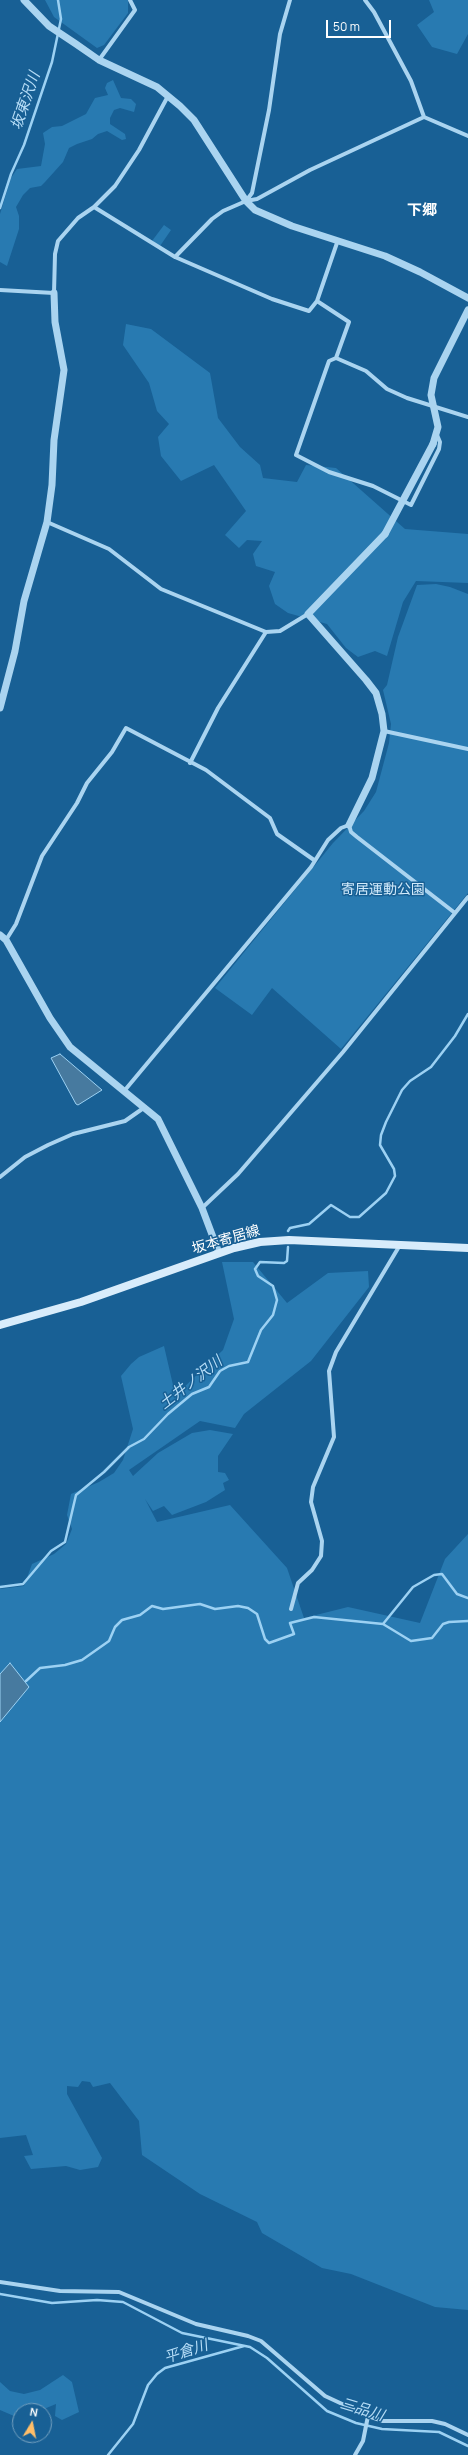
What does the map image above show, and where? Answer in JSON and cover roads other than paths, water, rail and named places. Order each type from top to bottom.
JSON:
[{"type":"main road","name":"坂本寄居線","points":[[0,1325],[81,1302],[218,1253],[269,1241],[468,1248]]},
{"type":"street","points":[[24,0],[49,26],[99,60],[139,78],[168,96],[194,120],[246,201],[255,210],[270,217],[385,256],[420,272],[468,298]]},
{"type":"street","points":[[99,60],[134,10],[130,0]]},
{"type":"street","points":[[246,201],[252,193],[269,110],[280,34],[290,0]]},
{"type":"street","points":[[365,0],[374,12],[411,81],[424,117],[468,136]]},
{"type":"street","points":[[0,708],[15,651],[24,601],[47,522],[52,485],[54,440],[64,370],[55,322],[55,254],[58,241],[78,218],[94,207],[115,186],[135,156],[168,96]]},
{"type":"street","points":[[175,257],[212,218],[246,201],[257,199],[310,170],[424,117]]},
{"type":"street","points":[[94,207],[175,257],[272,299],[309,311],[317,301],[338,240]]},
{"type":"street","points":[[0,290],[54,293]]},
{"type":"street","points":[[317,301],[349,322],[336,358]]},
{"type":"street","points":[[47,522],[109,549],[161,589],[266,632],[280,631],[308,614],[385,534],[437,435],[438,427],[431,395],[434,378],[468,310]]},
{"type":"street","points":[[437,435],[440,442],[439,449],[411,506],[373,486],[329,472],[296,455],[329,361],[336,358],[366,371],[387,389],[407,398],[468,417]]},
{"type":"street","points":[[125,1090],[314,860],[328,840],[341,828],[349,825],[368,789],[384,731],[382,714],[376,693],[308,614]]},
{"type":"street","points":[[190,762],[218,708],[266,632]]},
{"type":"street","points":[[218,1253],[202,1208],[168,1136],[158,1119],[125,1090],[70,1047],[50,1018],[3,938],[16,924],[42,856],[78,803],[87,783],[112,752],[126,728],[206,770],[270,818],[277,834],[314,860]]},
{"type":"street","points":[[384,731],[468,749]]},
{"type":"street","points":[[349,825],[351,832],[357,837],[455,913]]},
{"type":"street","points":[[202,1208],[238,1174],[343,1052],[468,897]]},
{"type":"street","points":[[0,1177],[25,1157],[48,1145],[73,1134],[125,1121],[145,1107]]},
{"type":"street","points":[[291,1608],[298,1583],[312,1570],[321,1556],[322,1541],[311,1502],[313,1487],[334,1437],[329,1371],[336,1352],[400,1245]]},
{"type":"street","points":[[0,2282],[60,2291],[119,2292],[202,2326],[248,2336],[272,2349],[326,2396],[368,2416],[383,2420],[432,2421],[445,2424],[468,2435]]},
{"type":"street","points":[[355,2455],[366,2432],[368,2416]]},
{"type":"waterway","name":"坂東沢川","points":[[0,208],[11,174],[24,145],[52,62],[61,19],[58,0]]},
{"type":"waterway","name":"土井ノ沢川","points":[[288,1231],[290,1228],[309,1224],[331,1205],[350,1217],[359,1217],[386,1193],[395,1176],[394,1169],[380,1145],[381,1135],[386,1122],[402,1090],[410,1081],[431,1067],[455,1036],[468,1014]]},
{"type":"waterway","name":"土井ノ沢川","points":[[0,1587],[23,1584],[51,1551],[65,1542],[76,1495],[104,1472],[129,1447],[144,1439],[168,1414],[192,1394],[209,1387],[220,1371],[229,1366],[248,1362],[261,1330],[273,1315],[277,1300],[273,1286],[258,1276],[255,1269],[260,1262],[284,1263],[287,1261],[288,1247]]},
{"type":"waterway","points":[[26,1681],[40,1668],[65,1665],[82,1660],[109,1641],[115,1627],[122,1620],[140,1615],[152,1606],[163,1609],[200,1604],[215,1609],[238,1606],[248,1608],[257,1614],[265,1639],[269,1643],[294,1634],[290,1623],[314,1617],[383,1624],[413,1587],[434,1575],[442,1574],[457,1594],[468,1598]]},
{"type":"waterway","points":[[383,1624],[411,1641],[432,1638],[443,1624],[449,1622],[468,1621]]},
{"type":"waterway","name":"平倉川","points":[[0,2294],[52,2303],[97,2300],[123,2302],[182,2333],[250,2347],[267,2358],[327,2411],[356,2423],[382,2429],[439,2432],[468,2446]]},
{"type":"waterway","name":"平倉川","points":[[108,2455],[133,2424],[148,2385],[157,2374],[165,2368],[244,2346]]},
{"type":"district","name":"下郷","points":[[422,211]]},
{"type":"park label","name":"寄居運動公園","points":[[383,890]]},
{"type":"water label","name":"三品川","points":[[362,2410]]}]
